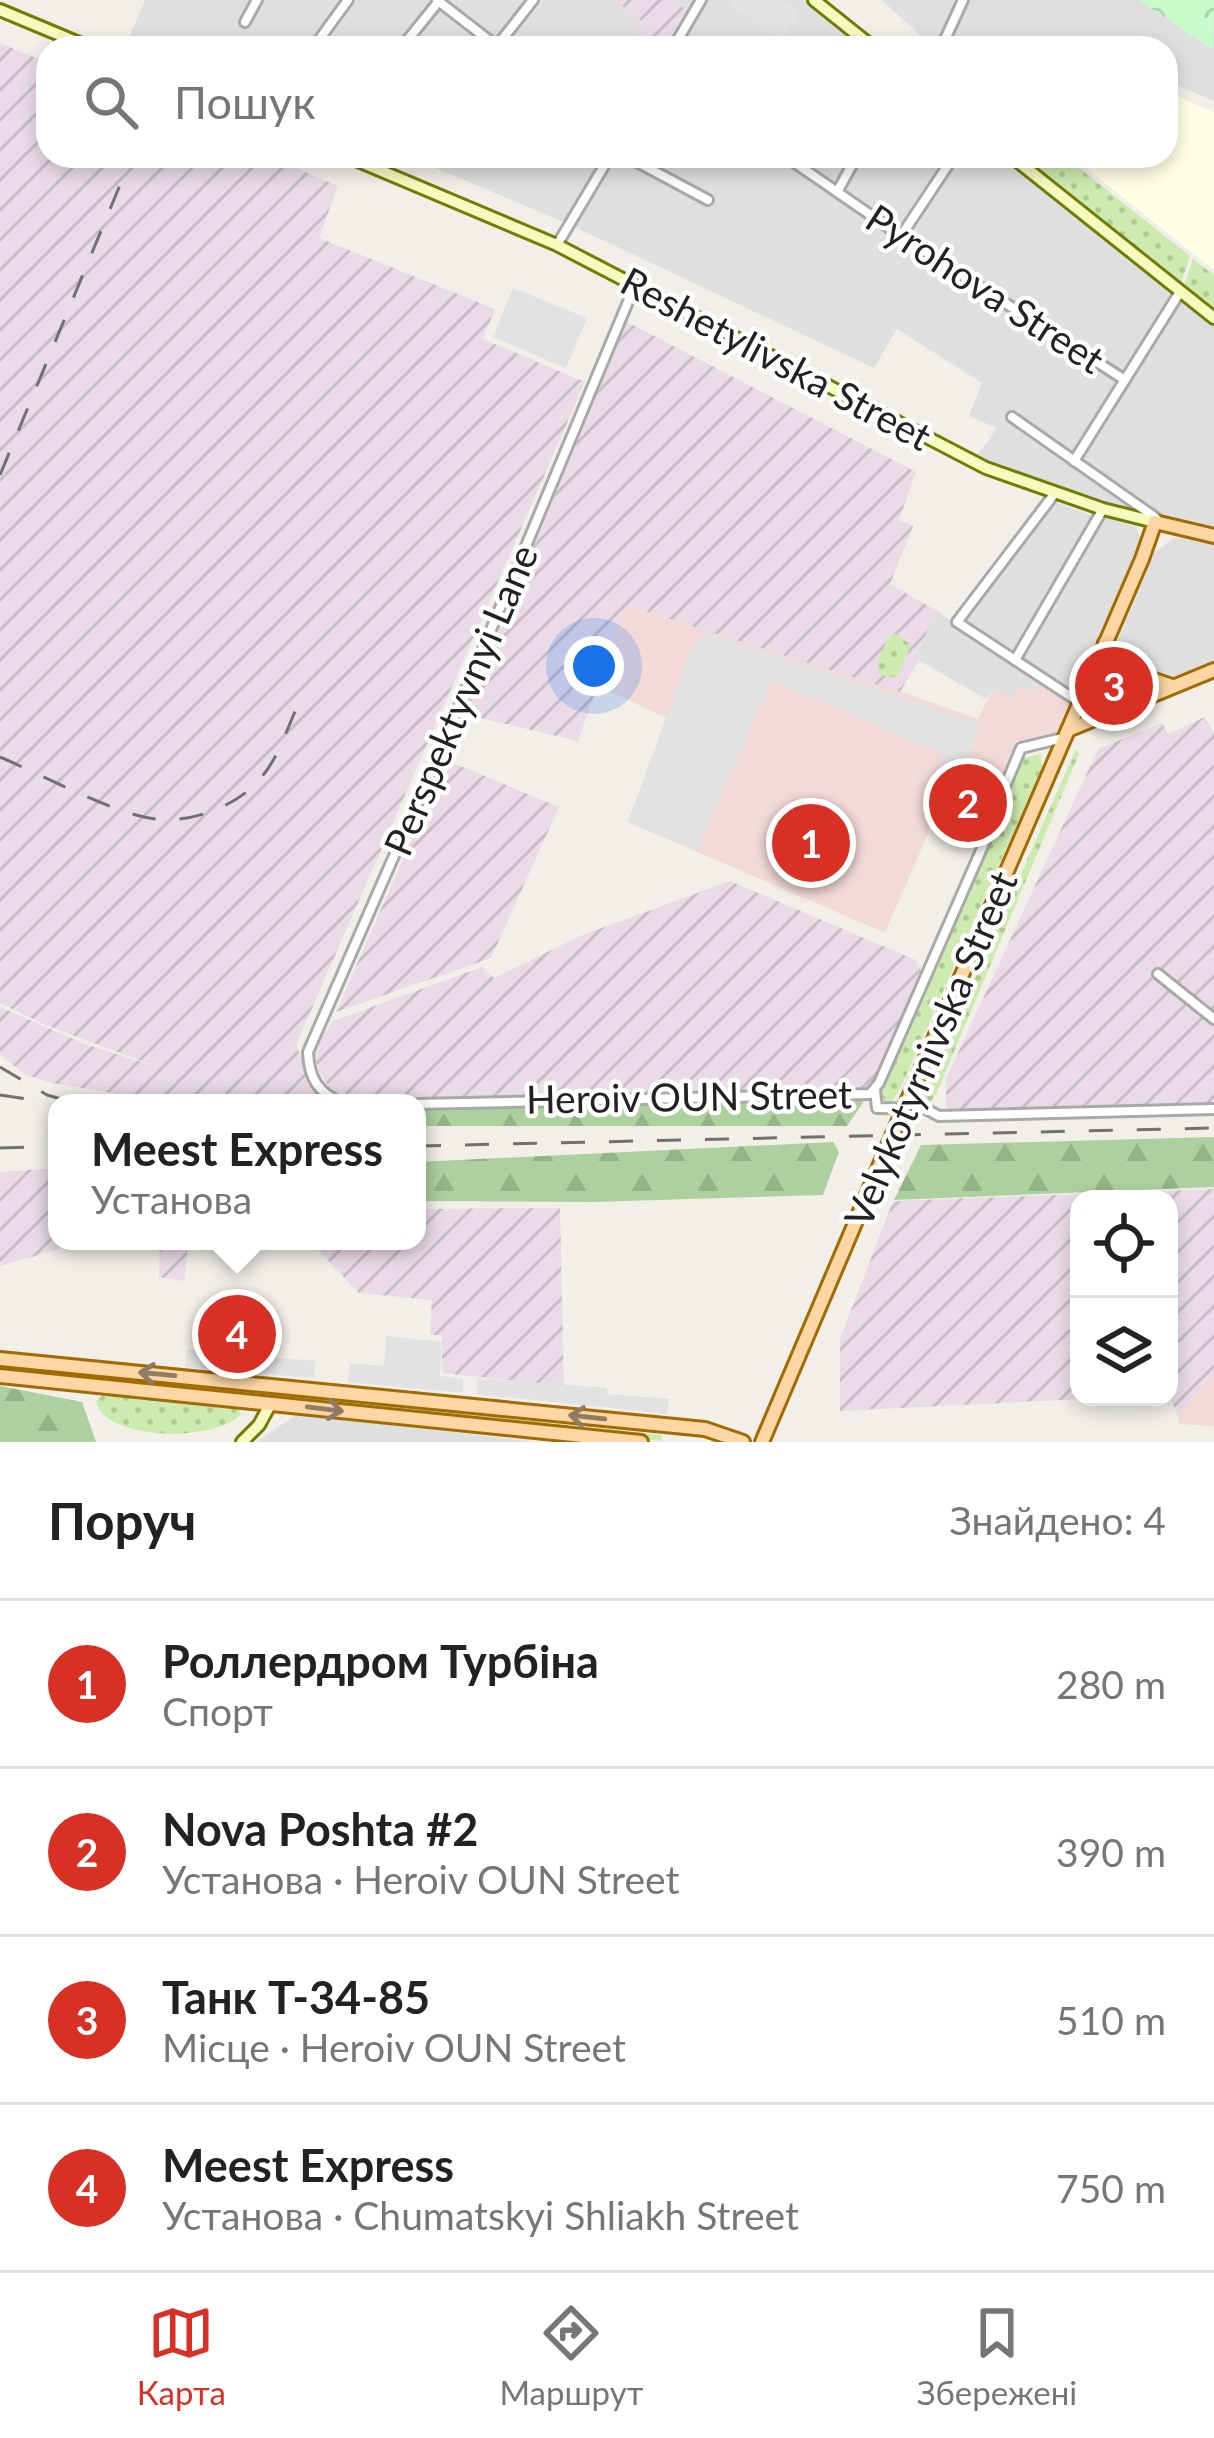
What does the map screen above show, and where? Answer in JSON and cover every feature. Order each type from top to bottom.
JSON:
[{"type":"main road","name":"Reshetylivska Street","points":[[1155,522],[1214,536]]},
{"type":"main road","name":"Velykotyrnivska Street","points":[[761,1442],[1155,522]]},
{"type":"main road","points":[[1105,643],[1136,674],[1173,686]]},
{"type":"main road","points":[[1066,734],[1214,670]]},
{"type":"main road","points":[[0,1359],[705,1429],[743,1442]]},
{"type":"main road","points":[[109,1387],[111,1369]]},
{"type":"main road","points":[[0,1376],[641,1442]]},
{"type":"main road","points":[[271,1403],[274,1385]]},
{"type":"main road","points":[[675,1442],[676,1426]]},
{"type":"street","points":[[244,22],[257,0]]},
{"type":"street","points":[[322,36],[348,0]]},
{"type":"street","points":[[410,36],[438,0],[483,36]]},
{"type":"street","points":[[505,36],[533,0]]},
{"type":"street","points":[[682,0],[695,10]]},
{"type":"street","points":[[680,36],[701,0]]},
{"type":"street","points":[[814,0],[859,36]]},
{"type":"street","points":[[946,36],[963,0]]},
{"type":"street","points":[[0,10],[62,36]]},
{"type":"street","name":"Reshetylivska Street","points":[[374,168],[557,245],[953,452],[1055,493],[1155,522]]},
{"type":"street","points":[[557,245],[603,168]]},
{"type":"street","points":[[648,168],[708,200]]},
{"type":"street","name":"Pyrohova Street","points":[[802,168],[1125,380]]},
{"type":"street","points":[[837,192],[850,168]]},
{"type":"street","points":[[901,236],[946,168]]},
{"type":"street","points":[[1026,168],[1214,318]]},
{"type":"street","name":"Perspektyvnyi Lane","points":[[322,1094],[309,1070],[308,1052],[447,735],[634,285]]},
{"type":"street","points":[[1074,461],[1180,292]]},
{"type":"street","points":[[1012,417],[1156,518],[1155,522]]},
{"type":"street","points":[[1055,493],[957,622],[1079,702]]},
{"type":"street","points":[[1015,660],[1103,509]]},
{"type":"street","name":"Heroiv OUN Street","points":[[426,1104],[870,1094],[1022,748],[1066,734]]},
{"type":"street","points":[[1158,974],[1214,1019]]},
{"type":"street","points":[[875,1090],[877,1108],[926,1109],[939,1116],[1214,1109]]},
{"type":"street","points":[[242,1442],[271,1403]]},
{"type":"shaded area","points":[[145,0],[614,0],[643,22],[633,36],[130,36]]},
{"type":"shaded area","points":[[614,0],[673,0],[687,11],[670,36],[633,36],[643,22]]},
{"type":"shaded area","points":[[673,0],[806,0],[852,36],[670,36],[687,11]]},
{"type":"shaded area","points":[[734,0],[783,0],[799,13],[784,36],[775,36],[730,6]]},
{"type":"shaded area","points":[[882,0],[1214,0],[1214,101],[1178,85],[1178,36],[921,36]]},
{"type":"shaded area","points":[[0,43],[36,58],[36,168],[295,168],[338,186],[319,238],[495,309],[483,339],[585,382],[296,1045],[316,1094],[120,1094],[51,1083],[24,1074],[0,1054],[0,1007],[85,1044],[161,1068],[0,1003]]},
{"type":"shaded area","points":[[1178,96],[1214,113],[1214,270],[1086,168],[1178,168]]},
{"type":"shaded area","points":[[436,168],[938,168],[894,237],[1117,381],[1068,461],[1132,506],[1126,510],[1084,499],[977,456],[997,428],[969,416],[982,383],[897,329],[874,368],[577,228]]},
{"type":"shaded area","points":[[950,168],[1019,168],[1173,292],[1124,372],[907,235]]},
{"type":"shaded area","points":[[513,288],[587,318],[566,368],[493,337]]},
{"type":"shaded area","points":[[1180,297],[1214,324],[1214,529],[1163,519],[1077,460]]},
{"type":"shaded area","points":[[627,322],[916,472],[899,520],[913,526],[890,584],[939,612],[913,656],[919,660],[900,692],[626,605],[578,741],[464,714]]},
{"type":"shaded area","points":[[1054,502],[1097,517],[1013,655],[964,622]]},
{"type":"shaded area","points":[[1104,517],[1136,527],[1140,538],[1101,637],[1071,695],[1019,660]]},
{"type":"shaded area","points":[[1183,537],[1214,543],[1214,663],[1167,678],[1138,670],[1123,656],[1118,639],[1155,552]]},
{"type":"shaded area","points":[[625,604],[840,670],[978,719],[992,691],[1012,697],[1017,687],[1034,691],[1038,683],[1072,703],[1057,732],[1036,742],[1016,741],[994,793],[953,776],[885,933],[628,822],[666,718],[597,685]]},
{"type":"shaded area","points":[[939,612],[1038,683],[1034,691],[1012,698],[992,691],[986,699],[913,657]]},
{"type":"shaded area","points":[[706,633],[980,724],[961,772],[941,763],[944,754],[771,680],[697,851],[628,822],[692,647]]},
{"type":"shaded area","points":[[1205,717],[1214,733],[1214,1106],[946,1111],[946,1079],[1098,749],[1162,723],[1168,734]]},
{"type":"shaded area","points":[[446,760],[559,807],[491,958],[336,1012]]},
{"type":"shaded area","points":[[730,881],[916,960],[923,975],[873,1087],[426,1098],[426,1094],[337,1094],[320,1073],[313,1052],[333,1021],[482,967],[494,978],[580,936]]},
{"type":"shaded area","points":[[48,1169],[48,1250],[56,1250],[0,1266],[0,1172]]},
{"type":"shaded area","points":[[1214,1189],[1214,1373],[1178,1415],[1174,1406],[1178,1406],[1178,1190]]},
{"type":"shaded area","points":[[1070,1194],[1070,1400],[840,1411],[840,1339],[893,1201]]},
{"type":"shaded area","points":[[560,1208],[564,1386],[442,1373],[442,1336],[430,1334],[432,1300],[359,1293],[318,1250],[426,1250],[426,1209]]},
{"type":"shaded area","points":[[160,1250],[188,1250],[184,1281],[159,1277]]},
{"type":"shaded area","points":[[386,1336],[442,1342],[440,1376],[463,1379],[463,1393],[348,1382],[350,1363],[384,1366]]},
{"type":"shaded area","points":[[187,1349],[315,1361],[314,1378],[185,1367]]},
{"type":"shaded area","points":[[1214,1373],[1214,1426],[1179,1424],[1178,1415]]},
{"type":"shaded area","points":[[478,1378],[607,1388],[607,1394],[669,1399],[667,1414],[476,1394]]},
{"type":"shaded area","points":[[297,1414],[396,1426],[538,1442],[257,1442]]},
{"type":"green space","points":[[1139,0],[1214,0],[1213,50]]},
{"type":"green space","points":[[1031,168],[1079,168],[1190,256],[1180,287]]},
{"type":"green space","points":[[1193,259],[1214,275],[1214,314],[1183,289]]},
{"type":"green space","points":[[896,634],[911,645],[898,675],[889,678],[880,674],[877,662],[888,637]]},
{"type":"green space","points":[[1109,656],[1144,687],[1101,702],[1092,696]]},
{"type":"green space","points":[[1076,749],[1079,754],[937,1092],[930,1103],[919,1105]]},
{"type":"green space","points":[[1041,754],[1042,767],[900,1089],[889,1106],[885,1105],[883,1077],[946,945],[1019,768],[1024,758]]},
{"type":"green space","points":[[864,1101],[847,1126],[426,1126],[426,1103]]},
{"type":"green space","points":[[1214,1137],[1214,1187],[894,1200],[921,1145]]},
{"type":"green space","points":[[833,1142],[839,1152],[823,1195],[592,1202],[426,1201],[426,1162]]},
{"type":"green space","points":[[0,1386],[82,1402],[96,1442],[0,1442]]},
{"type":"green space","points":[[278,1394],[662,1435],[661,1441],[277,1400]]},
{"type":"green space","points":[[103,1395],[239,1409],[241,1414],[210,1430],[139,1431],[103,1414],[96,1401]]},
{"type":"railway","points":[[0,475],[127,168]]},
{"type":"railway","points":[[0,757],[120,810],[156,819],[185,818],[216,810],[255,785],[274,759],[297,707]]},
{"type":"railway","points":[[0,1067],[48,1095]]},
{"type":"railway","points":[[0,1095],[42,1101]]},
{"type":"railway","points":[[426,1146],[1214,1128]]},
{"type":"railway","points":[[0,1148],[48,1146]]},
{"type":"place","name":"Танк Т-34-85","points":[[1114,686]]},
{"type":"place","name":"Nova Poshta #2","points":[[968,803]]},
{"type":"place","name":"Роллердром Турбіна","points":[[811,843]]},
{"type":"place","name":"Meest Express","points":[[237,1334]]}]
